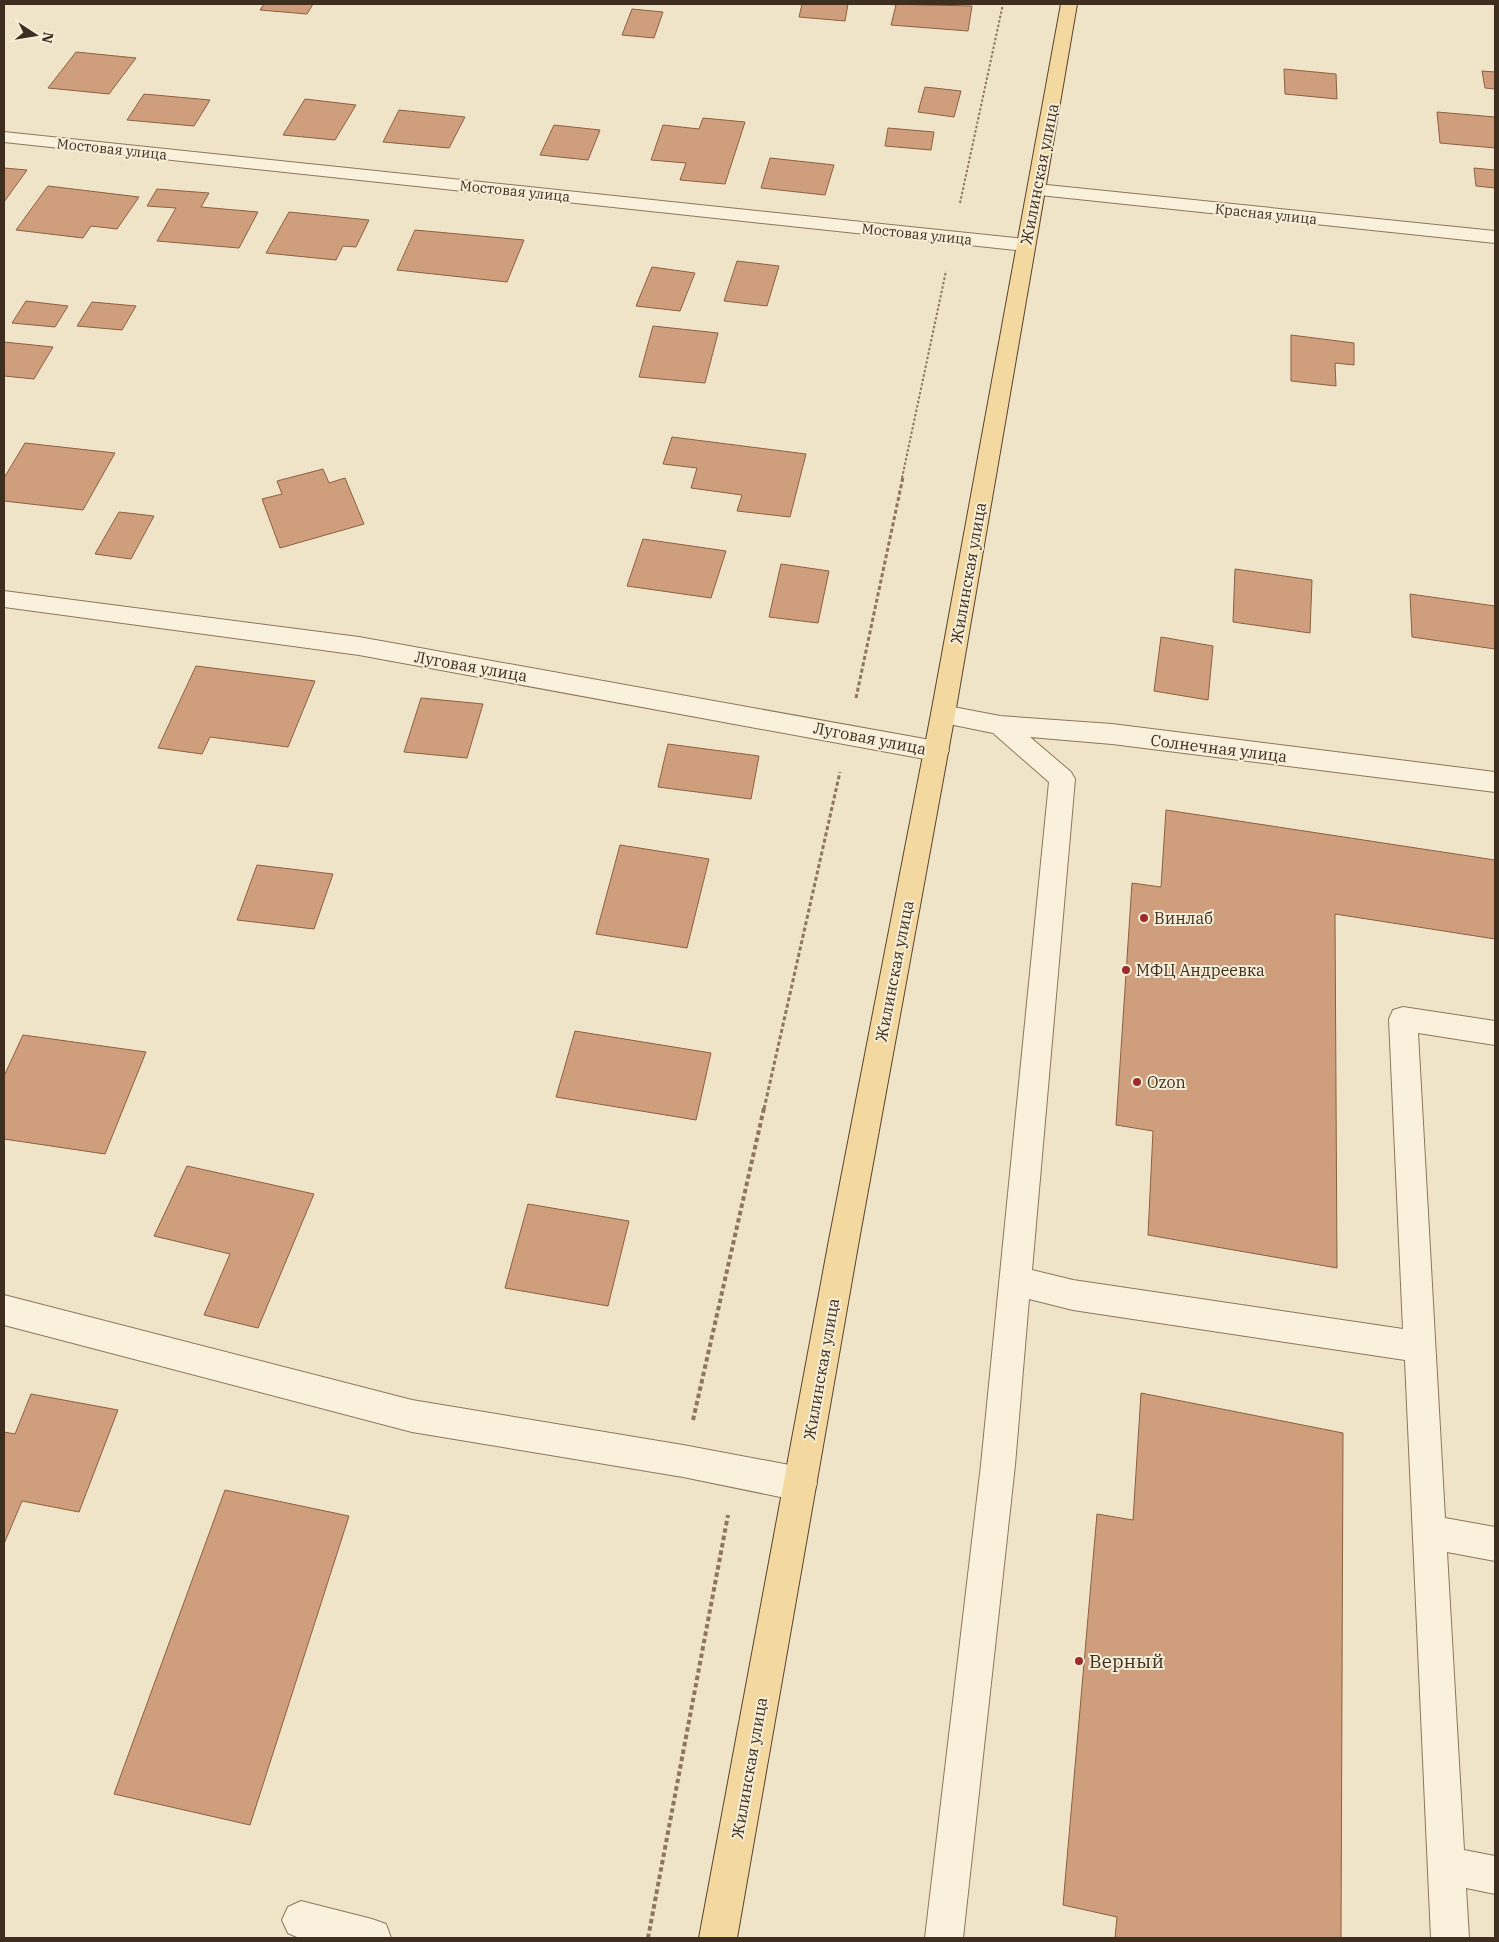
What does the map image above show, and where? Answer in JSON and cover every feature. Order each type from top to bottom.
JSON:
[{"type":"main road","name":"Жилинская улица","points":[[718,1938],[844,1240],[943,714],[1069,4]]},
{"type":"street","name":"Мостовая улица","points":[[4,137],[1025,245]]},
{"type":"street","name":"Красная улица","points":[[1037,190],[1495,237]]},
{"type":"street","name":"Луговая улица","points":[[4,599],[359,646],[936,751]]},
{"type":"street","name":"Солнечная улица","points":[[943,714],[1000,726],[1112,734],[1495,782]]},
{"type":"street","points":[[944,1938],[998,1465],[1062,779],[1000,726]]},
{"type":"street","points":[[1450,1938],[1404,1019],[1495,1033]]},
{"type":"street","points":[[1016,1281],[1074,1295],[1421,1347]]},
{"type":"street","points":[[4,1310],[412,1416],[683,1461],[736,1473],[800,1484]]},
{"type":"street","points":[[1430,1532],[1495,1544]]},
{"type":"street","points":[[1446,1865],[1495,1875]]},
{"type":"street","points":[[301,1920],[372,1938]]},
{"type":"path","points":[[648,1938],[736,1473]]},
{"type":"building","points":[[264,4],[313,4],[307,14],[260,10]]},
{"type":"building","points":[[802,4],[848,4],[845,21],[799,17]]},
{"type":"building","points":[[885,4],[972,6],[968,31],[891,25],[896,5]]},
{"type":"building","points":[[632,9],[663,12],[654,38],[622,35]]},
{"type":"building","points":[[76,52],[136,58],[109,94],[48,88]]},
{"type":"building","points":[[1284,69],[1336,74],[1337,99],[1285,94]]},
{"type":"building","points":[[1482,71],[1495,72],[1495,89],[1485,88]]},
{"type":"building","points":[[925,87],[961,91],[954,117],[918,112]]},
{"type":"building","points":[[144,94],[210,100],[194,126],[127,120]]},
{"type":"building","points":[[305,99],[356,105],[335,140],[283,135]]},
{"type":"building","points":[[399,110],[465,117],[449,148],[383,142]]},
{"type":"building","points":[[1437,112],[1495,117],[1495,148],[1440,143]]},
{"type":"building","points":[[703,118],[745,122],[725,184],[680,180],[686,163],[651,160],[663,125],[699,129]]},
{"type":"building","points":[[554,125],[600,130],[588,160],[540,155]]},
{"type":"building","points":[[888,128],[934,132],[931,150],[885,146]]},
{"type":"building","points":[[770,158],[834,165],[825,195],[761,188]]},
{"type":"building","points":[[4,168],[27,170],[4,202]]},
{"type":"building","points":[[1474,168],[1495,170],[1495,188],[1476,186]]},
{"type":"building","points":[[48,186],[139,197],[117,229],[91,226],[83,238],[16,230]]},
{"type":"building","points":[[157,189],[209,193],[201,207],[258,212],[239,248],[157,241],[176,208],[147,206]]},
{"type":"building","points":[[289,212],[369,220],[356,247],[343,246],[336,260],[266,253]]},
{"type":"building","points":[[415,230],[524,240],[507,282],[397,270]]},
{"type":"building","points":[[737,261],[779,266],[767,306],[724,301]]},
{"type":"building","points":[[652,267],[695,273],[680,311],[636,306]]},
{"type":"building","points":[[26,301],[68,306],[55,327],[12,323]]},
{"type":"building","points":[[92,302],[136,306],[122,330],[77,326]]},
{"type":"building","points":[[653,326],[718,333],[705,383],[639,377]]},
{"type":"building","points":[[1291,335],[1354,343],[1354,365],[1335,363],[1336,386],[1291,381]]},
{"type":"building","points":[[4,342],[53,347],[34,379],[4,376]]},
{"type":"building","points":[[672,437],[806,454],[790,517],[737,511],[742,495],[691,488],[697,468],[663,464]]},
{"type":"building","points":[[25,443],[115,453],[83,510],[4,501],[4,478]]},
{"type":"building","points":[[323,469],[329,483],[345,478],[364,524],[280,548],[262,499],[282,494],[277,481]]},
{"type":"building","points":[[119,512],[154,516],[131,559],[95,554]]},
{"type":"building","points":[[643,539],[726,551],[711,598],[627,586]]},
{"type":"building","points":[[781,564],[829,571],[818,623],[769,617]]},
{"type":"building","points":[[1235,569],[1312,580],[1310,633],[1233,622]]},
{"type":"building","points":[[1410,594],[1495,606],[1495,649],[1412,637]]},
{"type":"building","points":[[1161,637],[1213,646],[1208,700],[1154,691]]},
{"type":"building","points":[[196,666],[315,681],[288,747],[210,737],[202,754],[158,748]]},
{"type":"building","points":[[421,698],[483,704],[467,758],[404,752]]},
{"type":"building","points":[[668,744],[759,756],[751,799],[658,787]]},
{"type":"building","points":[[1166,810],[1495,860],[1495,939],[1335,914],[1337,1268],[1148,1235],[1153,1131],[1116,1125],[1132,883],[1161,887]]},
{"type":"building","points":[[620,845],[709,859],[687,948],[596,934]]},
{"type":"building","points":[[257,865],[333,874],[314,929],[237,920]]},
{"type":"building","points":[[575,1031],[711,1053],[696,1120],[556,1097]]},
{"type":"building","points":[[23,1035],[146,1052],[105,1154],[4,1139],[4,1076]]},
{"type":"building","points":[[187,1166],[314,1194],[258,1328],[204,1315],[230,1254],[154,1236]]},
{"type":"building","points":[[528,1204],[629,1221],[608,1306],[505,1288]]},
{"type":"building","points":[[1141,1393],[1343,1433],[1341,1938],[1115,1938],[1117,1917],[1063,1905],[1097,1514],[1133,1520]]},
{"type":"building","points":[[31,1394],[118,1410],[79,1512],[22,1501],[4,1544],[4,1432],[15,1434]]},
{"type":"building","points":[[225,1490],[349,1516],[250,1825],[114,1794]]},
{"type":"place","name":"Винлаб","points":[[1144,918]]},
{"type":"place","name":"МФЦ Андреевка","points":[[1126,970]]},
{"type":"place","name":"Ozon","points":[[1137,1082]]},
{"type":"place","name":"Верный","points":[[1079,1661]]}]
